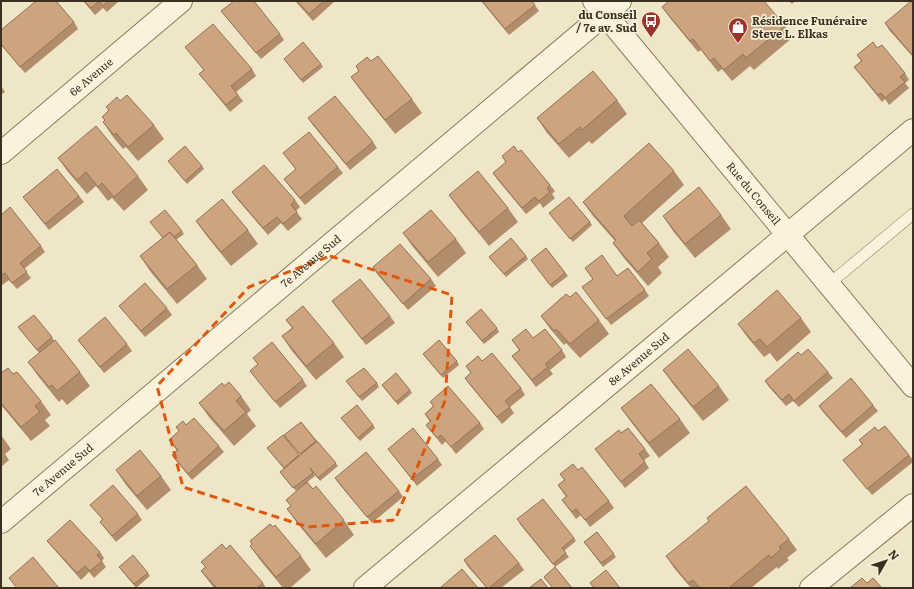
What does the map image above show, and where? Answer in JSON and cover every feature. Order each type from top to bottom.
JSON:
[{"type":"street","name":"6e Avenue","points":[[1,153],[181,1]]},
{"type":"street","name":"Rue du Conseil","points":[[607,5],[788,235],[913,386]]},
{"type":"street","name":"7e Avenue Sud","points":[[1,522],[607,5]]},
{"type":"street","name":"8e Avenue Sud","points":[[365,588],[913,130]]},
{"type":"street","points":[[811,588],[913,505]]},
{"type":"lane","points":[[828,284],[913,214]]},
{"type":"highlighted area","points":[[330,256],[452,295],[445,401],[395,520],[308,527],[183,487],[157,386],[249,287]]},
{"type":"building","points":[[36,1],[56,1],[74,22],[20,67],[1,44],[1,30]]},
{"type":"building","points":[[84,1],[99,1],[91,8]]},
{"type":"building","points":[[99,1],[108,1],[103,6]]},
{"type":"building","points":[[234,1],[254,1],[280,34],[256,53],[221,11]]},
{"type":"building","points":[[297,1],[324,1],[309,14]]},
{"type":"building","points":[[482,1],[532,1],[535,5],[505,29]]},
{"type":"building","name":"Résidence Funéraire Steve L. Elkas","points":[[669,1],[764,1],[785,26],[746,58],[743,54],[724,70],[714,58],[710,61],[693,39],[690,41],[662,7]]},
{"type":"building","points":[[911,1],[913,4],[913,56],[885,23]]},
{"type":"building","points":[[213,24],[252,69],[231,86],[238,95],[226,105],[199,74],[204,70],[185,47]]},
{"type":"building","points":[[303,42],[321,64],[301,80],[284,59]]},
{"type":"building","points":[[873,42],[877,48],[882,45],[905,73],[900,77],[905,82],[885,98],[881,93],[878,95],[854,67],[862,61],[857,55]]},
{"type":"building","points":[[378,56],[412,99],[385,120],[351,77],[359,71],[356,66],[367,57],[371,61]]},
{"type":"building","points":[[593,71],[617,100],[582,130],[580,127],[559,144],[537,118]]},
{"type":"building","points":[[127,95],[154,125],[128,147],[116,133],[114,135],[103,122],[105,120],[102,117],[109,110],[106,107],[117,97],[120,101]]},
{"type":"building","points":[[335,96],[373,142],[346,164],[308,118]]},
{"type":"building","points":[[96,126],[138,176],[114,197],[102,183],[98,187],[86,172],[77,180],[58,158]]},
{"type":"building","points":[[309,132],[338,167],[300,198],[284,179],[296,169],[283,153]]},
{"type":"building","points":[[649,143],[674,171],[624,216],[632,226],[639,220],[659,243],[647,253],[652,259],[638,272],[613,243],[616,240],[583,202]]},
{"type":"building","points":[[185,146],[202,166],[185,181],[168,161]]},
{"type":"building","points":[[514,146],[518,152],[521,150],[550,185],[547,188],[550,192],[539,201],[535,197],[522,208],[493,173],[506,162],[502,156]]},
{"type":"building","points":[[264,165],[295,200],[291,205],[297,212],[283,224],[277,217],[263,228],[232,192]]},
{"type":"building","points":[[57,169],[79,196],[45,224],[23,197]]},
{"type":"building","points":[[478,171],[508,208],[479,232],[449,195]]},
{"type":"building","points":[[699,187],[721,215],[685,244],[663,216]]},
{"type":"building","points":[[569,197],[590,222],[570,239],[549,213]]},
{"type":"building","points":[[222,199],[248,230],[221,252],[196,221]]},
{"type":"building","points":[[10,207],[41,246],[20,263],[27,272],[12,283],[5,273],[1,276],[1,215]]},
{"type":"building","points":[[165,210],[182,231],[174,237],[170,232],[163,238],[150,222]]},
{"type":"building","points":[[431,210],[456,239],[428,262],[403,233]]},
{"type":"building","points":[[170,232],[197,265],[167,289],[140,256]]},
{"type":"building","points":[[511,238],[526,256],[504,274],[489,257]]},
{"type":"building","points":[[400,244],[431,279],[403,304],[373,267]]},
{"type":"building","points":[[546,248],[565,273],[550,285],[531,260]]},
{"type":"building","points":[[602,255],[617,276],[628,268],[645,290],[606,319],[582,287],[593,279],[585,268]]},
{"type":"building","points":[[360,279],[390,316],[362,339],[332,301]]},
{"type":"building","points":[[145,283],[167,308],[141,331],[119,306]]},
{"type":"building","points":[[777,290],[801,318],[767,347],[760,339],[754,343],[738,324]]},
{"type":"building","points":[[576,292],[599,320],[570,344],[556,329],[554,331],[541,316],[566,294],[570,297]]},
{"type":"building","points":[[303,306],[334,343],[306,366],[282,336],[293,328],[286,320]]},
{"type":"building","points":[[481,309],[497,328],[482,341],[466,322]]},
{"type":"building","points":[[34,315],[52,337],[37,350],[18,327]]},
{"type":"building","points":[[105,317],[127,344],[100,367],[78,340]]},
{"type":"building","points":[[526,329],[533,338],[545,329],[562,350],[545,364],[548,367],[532,380],[512,356],[520,350],[512,340]]},
{"type":"building","points":[[55,340],[80,372],[57,391],[52,385],[49,387],[28,362]]},
{"type":"building","points":[[439,340],[457,361],[441,375],[423,354]]},
{"type":"building","points":[[272,342],[303,380],[275,402],[250,371],[258,364],[253,358]]},
{"type":"building","points":[[688,349],[719,386],[693,407],[663,370]]},
{"type":"building","points":[[808,349],[828,372],[794,401],[789,394],[782,400],[765,381],[798,352],[801,355]]},
{"type":"building","points":[[492,353],[521,388],[505,401],[510,407],[497,417],[465,378],[471,373],[466,366],[478,356],[482,361]]},
{"type":"building","points":[[8,368],[13,374],[17,372],[41,401],[35,406],[40,412],[21,427],[1,403],[1,373]]},
{"type":"building","points":[[364,368],[377,383],[359,397],[346,381]]},
{"type":"building","points":[[396,373],[410,390],[396,402],[382,385]]},
{"type":"building","points":[[851,378],[873,405],[842,432],[819,406]]},
{"type":"building","points":[[229,382],[241,396],[236,401],[246,412],[224,431],[199,403],[222,383],[224,386]]},
{"type":"building","points":[[651,384],[680,419],[649,443],[621,408]]},
{"type":"building","points":[[448,386],[480,423],[451,447],[441,435],[437,438],[426,425],[431,421],[425,414],[434,406],[430,402]]},
{"type":"building","points":[[357,405],[373,425],[358,438],[341,418]]},
{"type":"building","points":[[194,418],[219,446],[188,474],[172,455],[178,450],[169,440],[179,431],[176,427],[183,421],[186,425]]},
{"type":"building","points":[[301,422],[316,441],[300,454],[284,435]]},
{"type":"building","points":[[885,426],[909,455],[867,489],[843,460],[863,444],[859,440],[875,427],[878,431]]},
{"type":"building","points":[[413,428],[438,459],[412,479],[388,449]]},
{"type":"building","points":[[628,428],[645,449],[639,454],[645,462],[621,482],[595,449],[619,430],[621,433]]},
{"type":"building","points":[[283,435],[299,455],[284,468],[267,448]]},
{"type":"building","points":[[317,441],[336,463],[318,478],[310,468],[313,473],[293,488],[280,472]]},
{"type":"building","points":[[140,450],[161,476],[137,496],[116,470]]},
{"type":"building","points":[[366,452],[399,491],[367,517],[335,478]]},
{"type":"building","points":[[573,464],[578,470],[582,467],[609,501],[585,520],[576,509],[572,512],[562,500],[567,496],[558,485],[565,480],[560,474]]},
{"type":"building","points":[[307,482],[313,489],[316,486],[344,520],[316,544],[287,509],[291,506],[286,500]]},
{"type":"building","points":[[113,485],[138,514],[112,536],[100,522],[103,519],[90,505]]},
{"type":"building","points":[[746,486],[789,539],[779,547],[781,549],[771,558],[769,555],[730,588],[700,588],[693,580],[688,583],[666,556],[709,521],[707,518]]},
{"type":"building","points":[[543,499],[574,538],[562,548],[566,553],[553,564],[517,519]]},
{"type":"building","points":[[70,520],[100,552],[97,555],[102,561],[90,571],[85,566],[77,573],[47,541]]},
{"type":"building","points":[[270,524],[273,527],[275,525],[301,556],[276,577],[250,546],[252,544],[250,541]]},
{"type":"building","points":[[597,532],[614,554],[601,563],[584,542]]},
{"type":"building","points":[[495,535],[519,563],[489,588],[487,588],[464,560]]},
{"type":"building","points":[[222,544],[226,549],[230,545],[263,583],[257,588],[217,588],[201,571],[206,567],[201,562]]},
{"type":"building","points":[[133,555],[148,573],[134,584],[119,567]]},
{"type":"building","points":[[33,557],[58,587],[57,588],[17,588],[9,578]]},
{"type":"building","points":[[555,567],[572,588],[553,588],[544,577]]},
{"type":"building","points":[[462,569],[478,588],[440,588]]},
{"type":"building","points":[[606,570],[620,588],[594,588],[590,583]]},
{"type":"building","points":[[862,578],[867,583],[873,578],[882,588],[850,588]]},
{"type":"building","points":[[541,579],[548,588],[529,588]]},
{"type":"place","name":"du Conseil / 7e av. Sud","points":[[651,38]]},
{"type":"place","name":"Résidence Funéraire Steve L. Elkas","points":[[738,44]]}]
